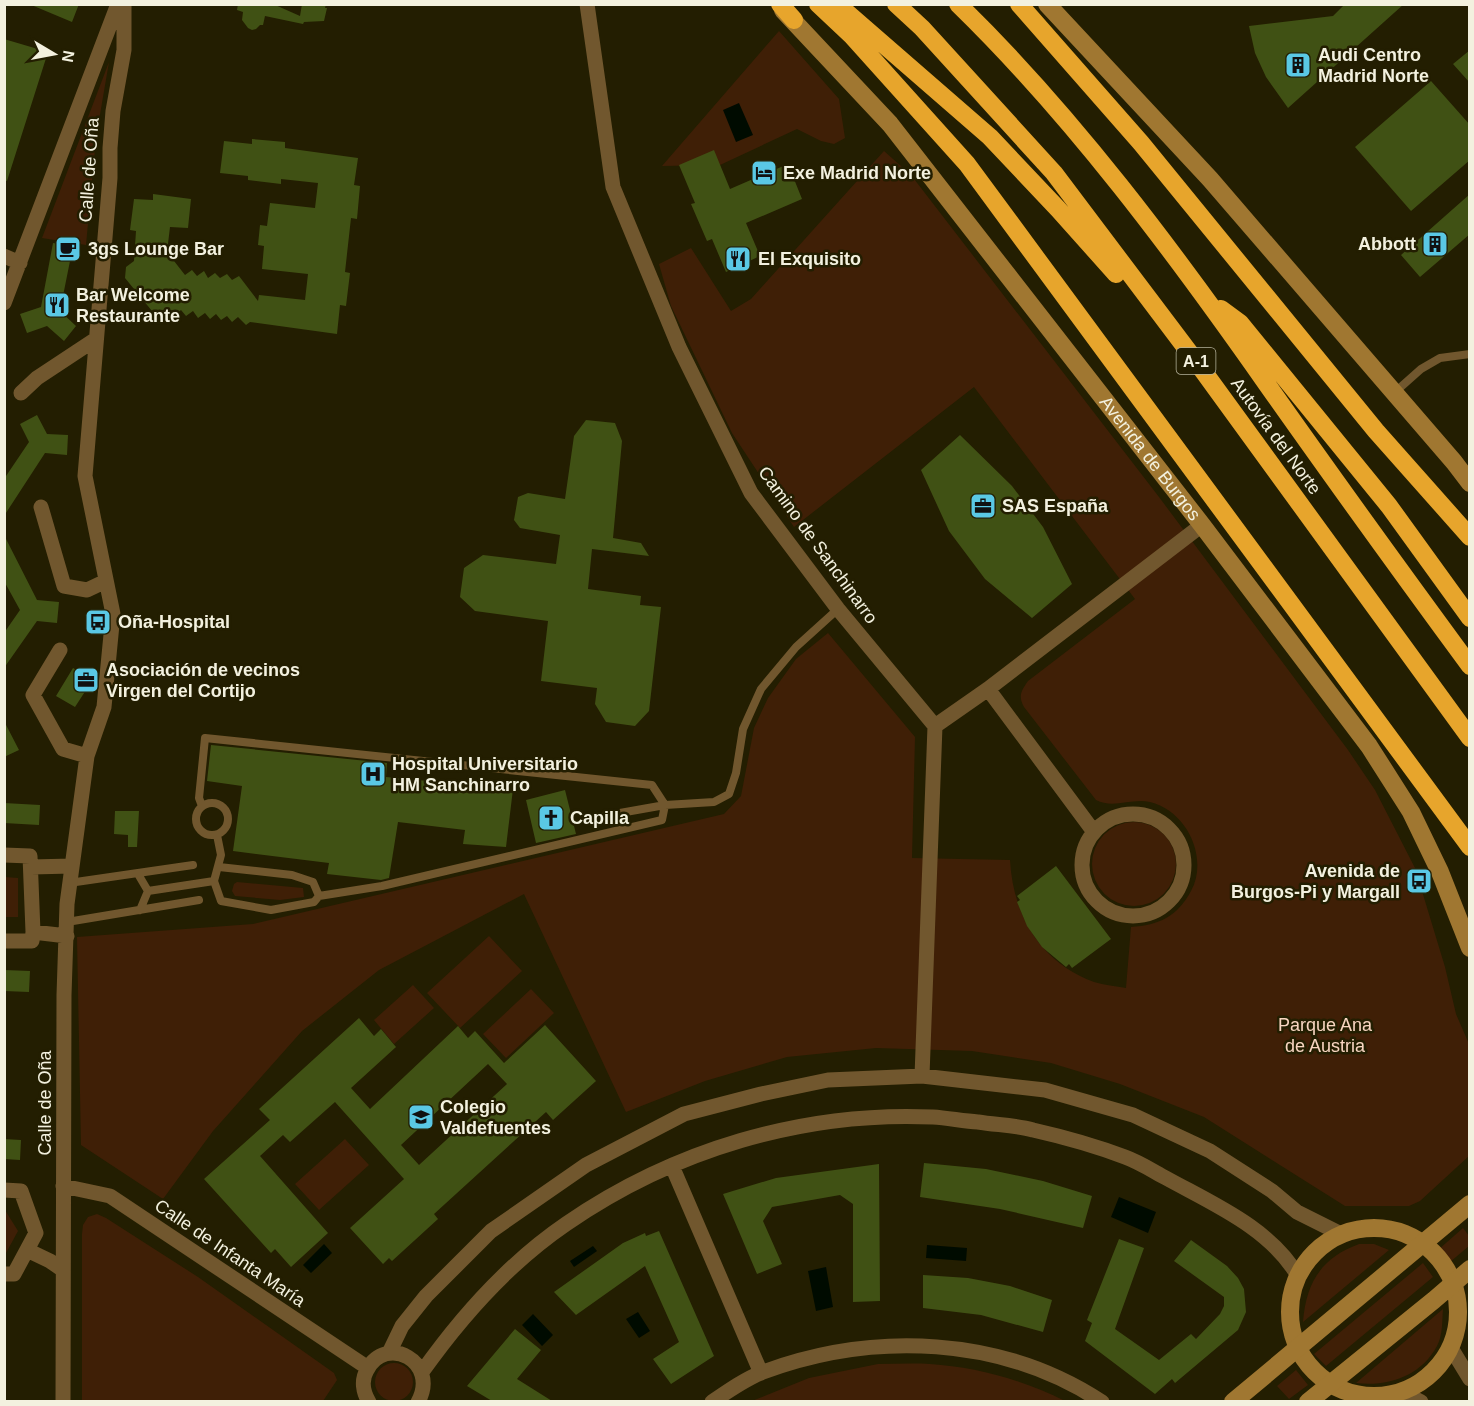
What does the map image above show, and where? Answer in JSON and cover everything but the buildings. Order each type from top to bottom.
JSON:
[{"type":"highway","points":[[779,4],[794,20]]},
{"type":"highway","points":[[818,4],[852,36],[967,164],[1470,847]]},
{"type":"highway","points":[[837,4],[990,137],[1058,209],[1201,369]]},
{"type":"highway","name":"Autovía del Norte","points":[[896,4],[921,28],[1054,173],[1201,369],[1470,738]]},
{"type":"highway","name":"Autovía del Norte","points":[[958,4],[1051,104],[1101,163],[1205,296],[1470,666]]},
{"type":"highway","points":[[1018,4],[1141,143],[1376,431],[1470,537]]},
{"type":"highway","points":[[1205,296],[1240,323],[1389,506],[1470,618]]},
{"type":"street","points":[[4,303],[118,4]]},
{"type":"street","name":"Calle de Oña","points":[[60,1400],[64,995],[69,884],[87,756],[104,707],[113,614],[86,476],[96,339],[113,178],[110,148],[112,111],[124,50],[124,4]]},
{"type":"street","points":[[94,68],[125,25],[132,4]]},
{"type":"street","name":"Camino de Sanchinarro","points":[[587,4],[613,187],[679,347],[751,493],[838,609],[935,726]]},
{"type":"street","points":[[1047,4],[1210,179],[1470,483]]},
{"type":"street","name":"Avenida de Burgos","points":[[794,20],[890,124],[1202,525],[1375,755],[1411,812],[1440,872],[1470,948]]},
{"type":"street","points":[[4,256],[20,262]]},
{"type":"street","points":[[21,393],[38,378],[96,339]]},
{"type":"street","points":[[41,507],[64,586],[87,590],[106,581]]},
{"type":"street","points":[[922,1076],[935,726],[988,689],[1202,525]]},
{"type":"street","points":[[60,650],[33,695],[63,749],[87,756]]},
{"type":"street","points":[[988,689],[1094,832]]},
{"type":"street","points":[[1137,813],[1153,817],[1167,826],[1177,838],[1183,853],[1184,870],[1180,885],[1171,899],[1158,909],[1141,915],[1124,915],[1107,909],[1100,903],[1085,882],[1082,864],[1085,847],[1094,832],[1106,821],[1121,815],[1137,813]]},
{"type":"street","points":[[4,855],[30,856],[33,932],[32,941],[4,940]]},
{"type":"street","points":[[31,867],[72,866]]},
{"type":"street","points":[[33,932],[67,929]]},
{"type":"street","points":[[389,1353],[402,1326],[426,1296],[491,1231],[586,1165],[684,1114],[828,1080],[922,1076],[1045,1090],[1133,1115],[1210,1152],[1272,1191],[1297,1212],[1341,1234]]},
{"type":"street","points":[[422,1372],[462,1319],[523,1258],[565,1224],[615,1194],[711,1149],[780,1130],[849,1119],[933,1117],[1031,1129],[1127,1158],[1227,1211],[1271,1244],[1289,1261],[1298,1276]]},
{"type":"street","points":[[672,1166],[761,1373]]},
{"type":"street","name":"Calle de Infanta María","points":[[63,1186],[110,1196],[368,1368]]},
{"type":"street","points":[[4,1190],[21,1191],[36,1233],[15,1274],[4,1274]]},
{"type":"street","points":[[1233,1401],[1470,1204]]},
{"type":"street","points":[[1369,1227],[1397,1230],[1422,1242],[1442,1260],[1454,1284],[1459,1316],[1451,1348],[1442,1362],[1431,1375],[1417,1385],[1402,1392],[1378,1397],[1353,1394],[1330,1384],[1311,1368],[1298,1348],[1291,1324],[1291,1300],[1298,1276],[1308,1259],[1323,1244],[1341,1234],[1369,1227]]},
{"type":"street","points":[[27,1250],[50,1260],[63,1270]]},
{"type":"street","points":[[1308,1401],[1470,1269]]},
{"type":"street","points":[[712,1401],[761,1373],[807,1358],[897,1345],[968,1349],[1021,1363],[1057,1376],[1102,1401]]},
{"type":"street","points":[[1451,1348],[1470,1379]]},
{"type":"street","points":[[363,1398],[364,1375],[373,1361],[389,1353],[399,1353],[417,1363],[422,1372],[423,1392],[419,1401]]},
{"type":"street","points":[[1402,1392],[1421,1401]]},
{"type":"lane","points":[[1394,393],[1421,369],[1440,358],[1470,354]]},
{"type":"lane","points":[[603,816],[665,805],[714,802],[729,795],[736,773],[742,729],[761,689],[796,647],[838,609]]},
{"type":"lane","points":[[202,806],[199,798],[206,738],[652,786],[665,805],[662,820],[381,886],[320,896],[314,902],[271,910],[221,901],[214,881],[221,855],[217,835]]},
{"type":"lane","points":[[211,802],[225,809],[228,819],[225,829],[217,835],[206,834],[198,827],[196,816],[202,806],[211,802]]},
{"type":"lane","points":[[69,884],[193,865]]},
{"type":"lane","points":[[219,867],[292,875],[313,882],[320,896]]},
{"type":"lane","points":[[138,874],[148,891]]},
{"type":"lane","points":[[148,891],[214,881]]},
{"type":"lane","points":[[140,910],[148,891]]},
{"type":"lane","points":[[67,929],[140,910],[199,900]]},
{"type":"green space","points":[[779,31],[839,99],[845,138],[834,144],[821,141],[797,129],[720,165],[662,166]]},
{"type":"green space","points":[[109,62],[96,138],[86,245],[42,238]]},
{"type":"green space","name":"Parque Ana de Austria","points":[[884,151],[911,175],[1159,497],[1348,750],[1375,790],[1415,868],[1445,967],[1456,1014],[1469,1044],[1469,1156],[1420,1201],[1409,1206],[1345,1206],[1204,1117],[1120,1084],[1051,1063],[972,1051],[876,1048],[787,1057],[705,1081],[626,1112],[524,894],[379,970],[302,1031],[213,1131],[163,1199],[81,1145],[77,937],[253,924],[724,814],[741,796],[754,728],[768,698],[796,659],[828,633],[915,737],[912,858],[1010,860],[1017,899],[1033,934],[1044,949],[1075,973],[1094,982],[1126,988],[1131,927],[1159,922],[1173,913],[1186,900],[1196,878],[1196,851],[1184,825],[1163,807],[1143,801],[1109,804],[1096,800],[1024,707],[1021,697],[1028,681],[1135,599],[974,387],[794,527],[732,433],[671,306],[659,264],[691,248],[731,311],[751,299]]},
{"type":"green space","points":[[1134,822],[1150,825],[1164,834],[1173,848],[1176,864],[1173,880],[1164,894],[1150,903],[1134,906],[1118,903],[1104,894],[1095,880],[1092,864],[1095,848],[1104,834],[1118,825]]},
{"type":"green space","points":[[5,877],[18,878],[18,917],[5,917]]},
{"type":"green space","points":[[237,882],[303,888],[304,897],[280,900],[235,896],[232,891]]},
{"type":"green space","points":[[489,936],[522,971],[460,1028],[427,993]]},
{"type":"green space","points":[[413,985],[434,1008],[394,1044],[374,1020]]},
{"type":"green space","points":[[531,989],[554,1013],[506,1058],[483,1034]]},
{"type":"green space","points":[[345,1139],[369,1165],[319,1210],[295,1184]]},
{"type":"green space","points":[[5,1210],[18,1231],[6,1253],[4,1252]]},
{"type":"green space","points":[[97,1214],[198,1277],[334,1373],[337,1380],[323,1401],[82,1401],[82,1234],[83,1225],[88,1217]]},
{"type":"green space","points":[[1463,1228],[1469,1236],[1469,1246],[1450,1262],[1438,1250]]},
{"type":"green space","points":[[1359,1244],[1374,1244],[1389,1250],[1303,1322],[1308,1295],[1318,1274],[1335,1257]]},
{"type":"green space","points":[[1423,1263],[1433,1277],[1326,1366],[1314,1354]]},
{"type":"green space","points":[[1443,1309],[1439,1342],[1422,1365],[1413,1372],[1391,1381],[1356,1383]]},
{"type":"green space","points":[[394,1363],[407,1369],[413,1382],[407,1395],[394,1401],[381,1395],[375,1382],[381,1369]]},
{"type":"green space","points":[[878,1364],[930,1364],[982,1371],[1033,1387],[1065,1401],[752,1401],[809,1378]]},
{"type":"green space","points":[[1296,1370],[1308,1385],[1289,1399],[1277,1386]]},
{"type":"shaded area","points":[[739,103],[753,135],[736,142],[723,110]]},
{"type":"shaded area","points":[[1119,1197],[1156,1212],[1148,1233],[1111,1217]]},
{"type":"shaded area","points":[[324,1244],[332,1253],[311,1273],[303,1265]]},
{"type":"shaded area","points":[[927,1245],[967,1248],[966,1261],[926,1258]]},
{"type":"shaded area","points":[[593,1246],[597,1251],[574,1267],[570,1261]]},
{"type":"shaded area","points":[[826,1267],[833,1307],[816,1311],[808,1271]]},
{"type":"shaded area","points":[[638,1312],[650,1331],[639,1338],[626,1319]]},
{"type":"shaded area","points":[[533,1314],[553,1335],[542,1346],[522,1325]]},
{"type":"place","name":"Audi Centro Madrid Norte","points":[[1298,65]]},
{"type":"place","name":"Exe Madrid Norte","points":[[764,173]]},
{"type":"place","name":"Abbott","points":[[1435,244]]},
{"type":"place","name":"3gs Lounge Bar","points":[[68,249]]},
{"type":"place","name":"El Exquisito","points":[[738,259]]},
{"type":"place","name":"Bar Welcome Restaurante","points":[[57,305]]},
{"type":"place","name":"SAS España","points":[[983,506]]},
{"type":"place","name":"Oña-Hospital","points":[[98,622]]},
{"type":"place","name":"Asociación de vecinos Virgen del Cortijo","points":[[86,680]]},
{"type":"place","name":"Hospital Universitario HM Sanchinarro","points":[[373,774]]},
{"type":"place","name":"Capilla","points":[[551,818]]},
{"type":"place","name":"Avenida de Burgos-Pi y Margall","points":[[1419,881]]},
{"type":"place","name":"Colegio Valdefuentes","points":[[421,1117]]}]
